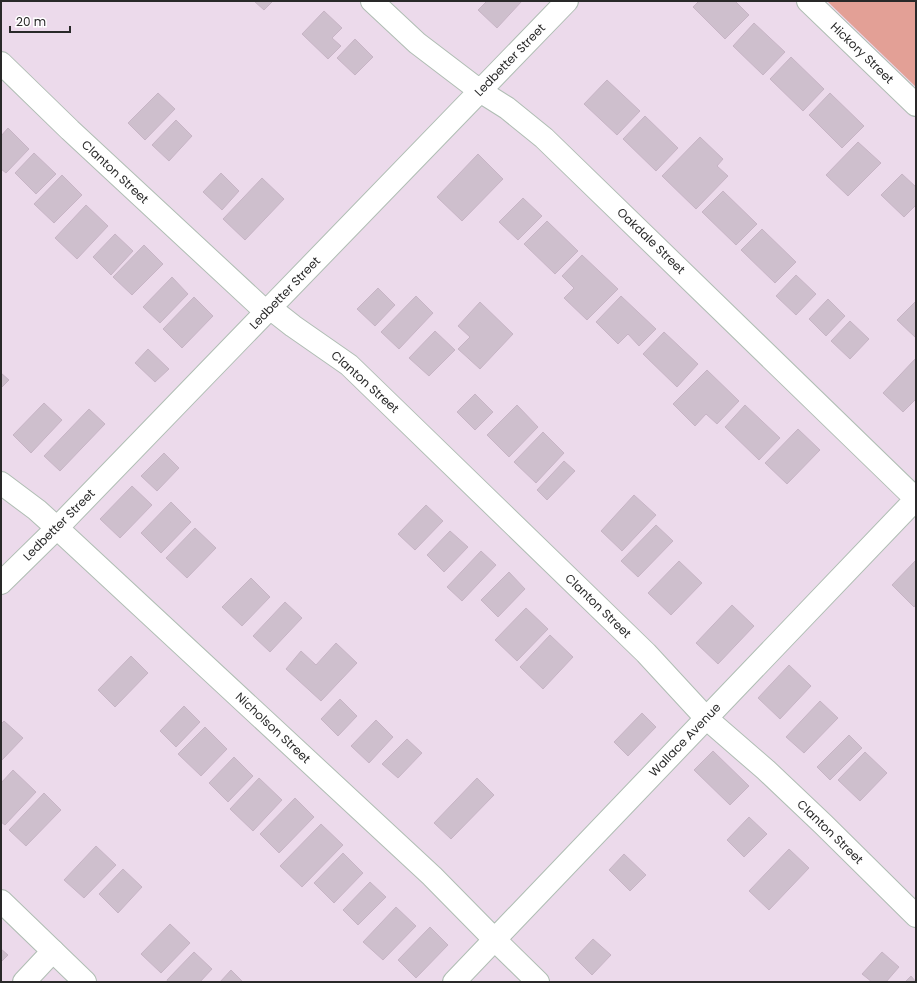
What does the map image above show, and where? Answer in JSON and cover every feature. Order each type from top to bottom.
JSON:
[{"type":"street","name":"Oakdale Street","points":[[372,1],[417,43],[480,91],[507,108],[544,138],[916,499]]},
{"type":"street","name":"Ledbetter Street","points":[[1,583],[57,528],[567,1]]},
{"type":"street","name":"Hickory Street","points":[[808,1],[916,105]]},
{"type":"street","name":"Clanton Street","points":[[1,63],[70,130],[268,310],[350,365],[646,653],[706,718],[766,770],[916,916]]},
{"type":"street","name":"Nicholson Street","points":[[1,483],[37,510],[57,528],[432,876],[494,940],[538,982]]},
{"type":"street","name":"Wallace Avenue","points":[[454,982],[916,499]]},
{"type":"street","points":[[1,901],[85,982]]},
{"type":"street","points":[[24,982],[53,951]]},
{"type":"shaded area","points":[[827,1],[916,1],[916,87]]},
{"type":"building","points":[[254,1],[273,1],[264,10]]},
{"type":"building","points":[[487,1],[522,1],[497,28],[478,10]]},
{"type":"building","points":[[699,1],[735,1],[749,15],[725,39],[693,7]]},
{"type":"building","points":[[324,11],[342,28],[332,38],[341,46],[328,59],[302,34]]},
{"type":"building","points":[[754,23],[785,52],[763,75],[733,46]]},
{"type":"building","points":[[355,39],[373,57],[355,75],[337,58]]},
{"type":"building","points":[[791,57],[824,89],[803,111],[770,79]]},
{"type":"building","points":[[607,80],[640,111],[617,135],[584,104]]},
{"type":"building","points":[[158,93],[175,109],[145,140],[128,123]]},
{"type":"building","points":[[830,93],[864,126],[842,148],[809,115]]},
{"type":"building","points":[[645,116],[678,148],[656,171],[623,139]]},
{"type":"building","points":[[176,120],[192,136],[169,161],[152,145]]},
{"type":"building","points":[[8,128],[29,149],[6,173],[1,169],[1,136]]},
{"type":"building","points":[[700,137],[723,159],[717,166],[728,176],[696,209],[662,176]]},
{"type":"building","points":[[858,142],[881,163],[848,196],[826,175]]},
{"type":"building","points":[[34,153],[56,174],[36,194],[15,173]]},
{"type":"building","points":[[478,154],[503,179],[462,221],[437,197]]},
{"type":"building","points":[[221,173],[239,191],[222,210],[203,192]]},
{"type":"building","points":[[902,174],[916,187],[916,205],[904,217],[881,195]]},
{"type":"building","points":[[62,175],[82,195],[54,223],[34,204]]},
{"type":"building","points":[[262,178],[284,199],[245,240],[223,219]]},
{"type":"building","points":[[723,191],[757,224],[736,245],[702,212]]},
{"type":"building","points":[[523,198],[542,216],[518,240],[499,222]]},
{"type":"building","points":[[86,205],[108,226],[77,259],[55,238]]},
{"type":"building","points":[[547,221],[578,251],[555,274],[524,244]]},
{"type":"building","points":[[762,229],[796,262],[775,283],[741,250]]},
{"type":"building","points":[[115,234],[133,251],[111,275],[93,257]]},
{"type":"building","points":[[144,245],[163,264],[132,295],[113,277]]},
{"type":"building","points":[[582,255],[618,289],[587,320],[564,298],[574,288],[562,276]]},
{"type":"building","points":[[796,275],[816,294],[796,315],[776,296]]},
{"type":"building","points":[[172,277],[188,294],[160,323],[143,307]]},
{"type":"building","points":[[378,288],[395,305],[375,326],[357,309]]},
{"type":"building","points":[[416,296],[433,313],[399,349],[381,332]]},
{"type":"building","points":[[621,296],[656,329],[639,346],[628,334],[618,344],[596,322]]},
{"type":"building","points":[[194,297],[213,316],[182,348],[163,329]]},
{"type":"building","points":[[828,299],[845,316],[826,336],[809,319]]},
{"type":"building","points":[[480,302],[513,334],[480,369],[458,349],[470,337],[458,326]]},
{"type":"building","points":[[915,302],[916,303],[916,338],[897,320]]},
{"type":"building","points":[[850,321],[869,339],[850,359],[831,341]]},
{"type":"building","points":[[435,331],[455,350],[429,376],[409,358]]},
{"type":"building","points":[[664,332],[698,364],[677,387],[643,354]]},
{"type":"building","points":[[148,349],[169,369],[155,382],[135,363]]},
{"type":"building","points":[[916,358],[916,399],[903,412],[883,393]]},
{"type":"building","points":[[707,370],[739,401],[717,424],[706,414],[695,426],[673,404]]},
{"type":"building","points":[[1,373],[9,380],[1,388]]},
{"type":"building","points":[[475,394],[493,412],[475,430],[457,412]]},
{"type":"building","points":[[44,403],[62,420],[31,453],[13,435]]},
{"type":"building","points":[[517,405],[538,427],[509,457],[487,435]]},
{"type":"building","points":[[745,405],[780,438],[759,460],[725,427]]},
{"type":"building","points":[[89,409],[105,424],[60,471],[44,456]]},
{"type":"building","points":[[798,429],[820,450],[787,484],[765,463]]},
{"type":"building","points":[[543,432],[564,453],[536,483],[514,462]]},
{"type":"building","points":[[164,453],[179,468],[157,491],[141,476]]},
{"type":"building","points":[[564,461],[575,471],[547,500],[537,490]]},
{"type":"building","points":[[132,486],[152,505],[120,538],[100,519]]},
{"type":"building","points":[[634,495],[656,515],[622,551],[601,531]]},
{"type":"building","points":[[171,502],[191,522],[161,553],[141,533]]},
{"type":"building","points":[[426,505],[443,521],[415,550],[398,534]]},
{"type":"building","points":[[656,525],[673,541],[638,577],[621,561]]},
{"type":"building","points":[[195,528],[216,548],[187,578],[166,558]]},
{"type":"building","points":[[450,531],[468,547],[444,572],[427,555]]},
{"type":"building","points":[[481,551],[496,565],[462,601],[447,587]]},
{"type":"building","points":[[916,560],[916,604],[914,607],[892,585]]},
{"type":"building","points":[[679,561],[702,583],[671,615],[648,593]]},
{"type":"building","points":[[509,572],[525,589],[498,617],[481,600]]},
{"type":"building","points":[[251,578],[270,597],[242,626],[222,607]]},
{"type":"building","points":[[285,602],[302,618],[270,652],[253,636]]},
{"type":"building","points":[[732,605],[754,626],[718,664],[696,643]]},
{"type":"building","points":[[526,608],[548,629],[517,661],[495,640]]},
{"type":"building","points":[[550,635],[573,657],[543,689],[520,667]]},
{"type":"building","points":[[336,643],[357,663],[321,701],[286,669],[301,651],[316,665]]},
{"type":"building","points":[[131,656],[148,673],[115,707],[98,690]]},
{"type":"building","points":[[789,665],[811,686],[780,719],[758,698]]},
{"type":"building","points":[[340,699],[357,716],[338,736],[321,719]]},
{"type":"building","points":[[820,701],[838,718],[804,753],[786,737]]},
{"type":"building","points":[[184,706],[200,722],[176,747],[160,731]]},
{"type":"building","points":[[642,713],[656,727],[628,756],[614,742]]},
{"type":"building","points":[[376,720],[393,737],[369,763],[351,746]]},
{"type":"building","points":[[4,721],[23,738],[1,761],[1,724]]},
{"type":"building","points":[[205,727],[227,749],[201,776],[178,754]]},
{"type":"building","points":[[849,735],[862,748],[830,780],[817,767]]},
{"type":"building","points":[[407,739],[422,753],[398,778],[382,764]]},
{"type":"building","points":[[713,751],[749,786],[730,805],[694,770]]},
{"type":"building","points":[[865,752],[887,773],[860,801],[838,780]]},
{"type":"building","points":[[234,757],[253,776],[228,802],[209,783]]},
{"type":"building","points":[[13,770],[36,792],[5,825],[1,822],[1,783]]},
{"type":"building","points":[[259,778],[282,800],[253,831],[230,809]]},
{"type":"building","points":[[477,778],[494,795],[451,839],[434,823]]},
{"type":"building","points":[[44,793],[61,810],[26,846],[9,830]]},
{"type":"building","points":[[295,798],[314,817],[279,853],[260,834]]},
{"type":"building","points":[[749,817],[767,834],[744,857],[727,840]]},
{"type":"building","points":[[321,824],[343,845],[302,887],[280,866]]},
{"type":"building","points":[[96,846],[116,865],[84,898],[64,880]]},
{"type":"building","points":[[789,849],[809,868],[769,910],[749,891]]},
{"type":"building","points":[[343,853],[363,873],[334,903],[314,883]]},
{"type":"building","points":[[624,854],[646,875],[630,891],[609,870]]},
{"type":"building","points":[[123,869],[142,887],[118,913],[99,894]]},
{"type":"building","points":[[370,882],[386,897],[358,925],[343,910]]},
{"type":"building","points":[[396,907],[416,926],[383,960],[363,942]]},
{"type":"building","points":[[170,924],[190,943],[161,973],[141,954]]},
{"type":"building","points":[[430,927],[448,945],[416,978],[398,960]]},
{"type":"building","points":[[593,939],[611,955],[592,975],[575,958]]},
{"type":"building","points":[[1,949],[8,955],[1,962]]},
{"type":"building","points":[[194,952],[212,969],[200,982],[168,982],[167,980]]},
{"type":"building","points":[[882,952],[899,967],[886,982],[872,982],[862,974]]},
{"type":"building","points":[[231,970],[243,982],[220,982]]},
{"type":"building","points":[[911,976],[916,982],[905,982]]}]
